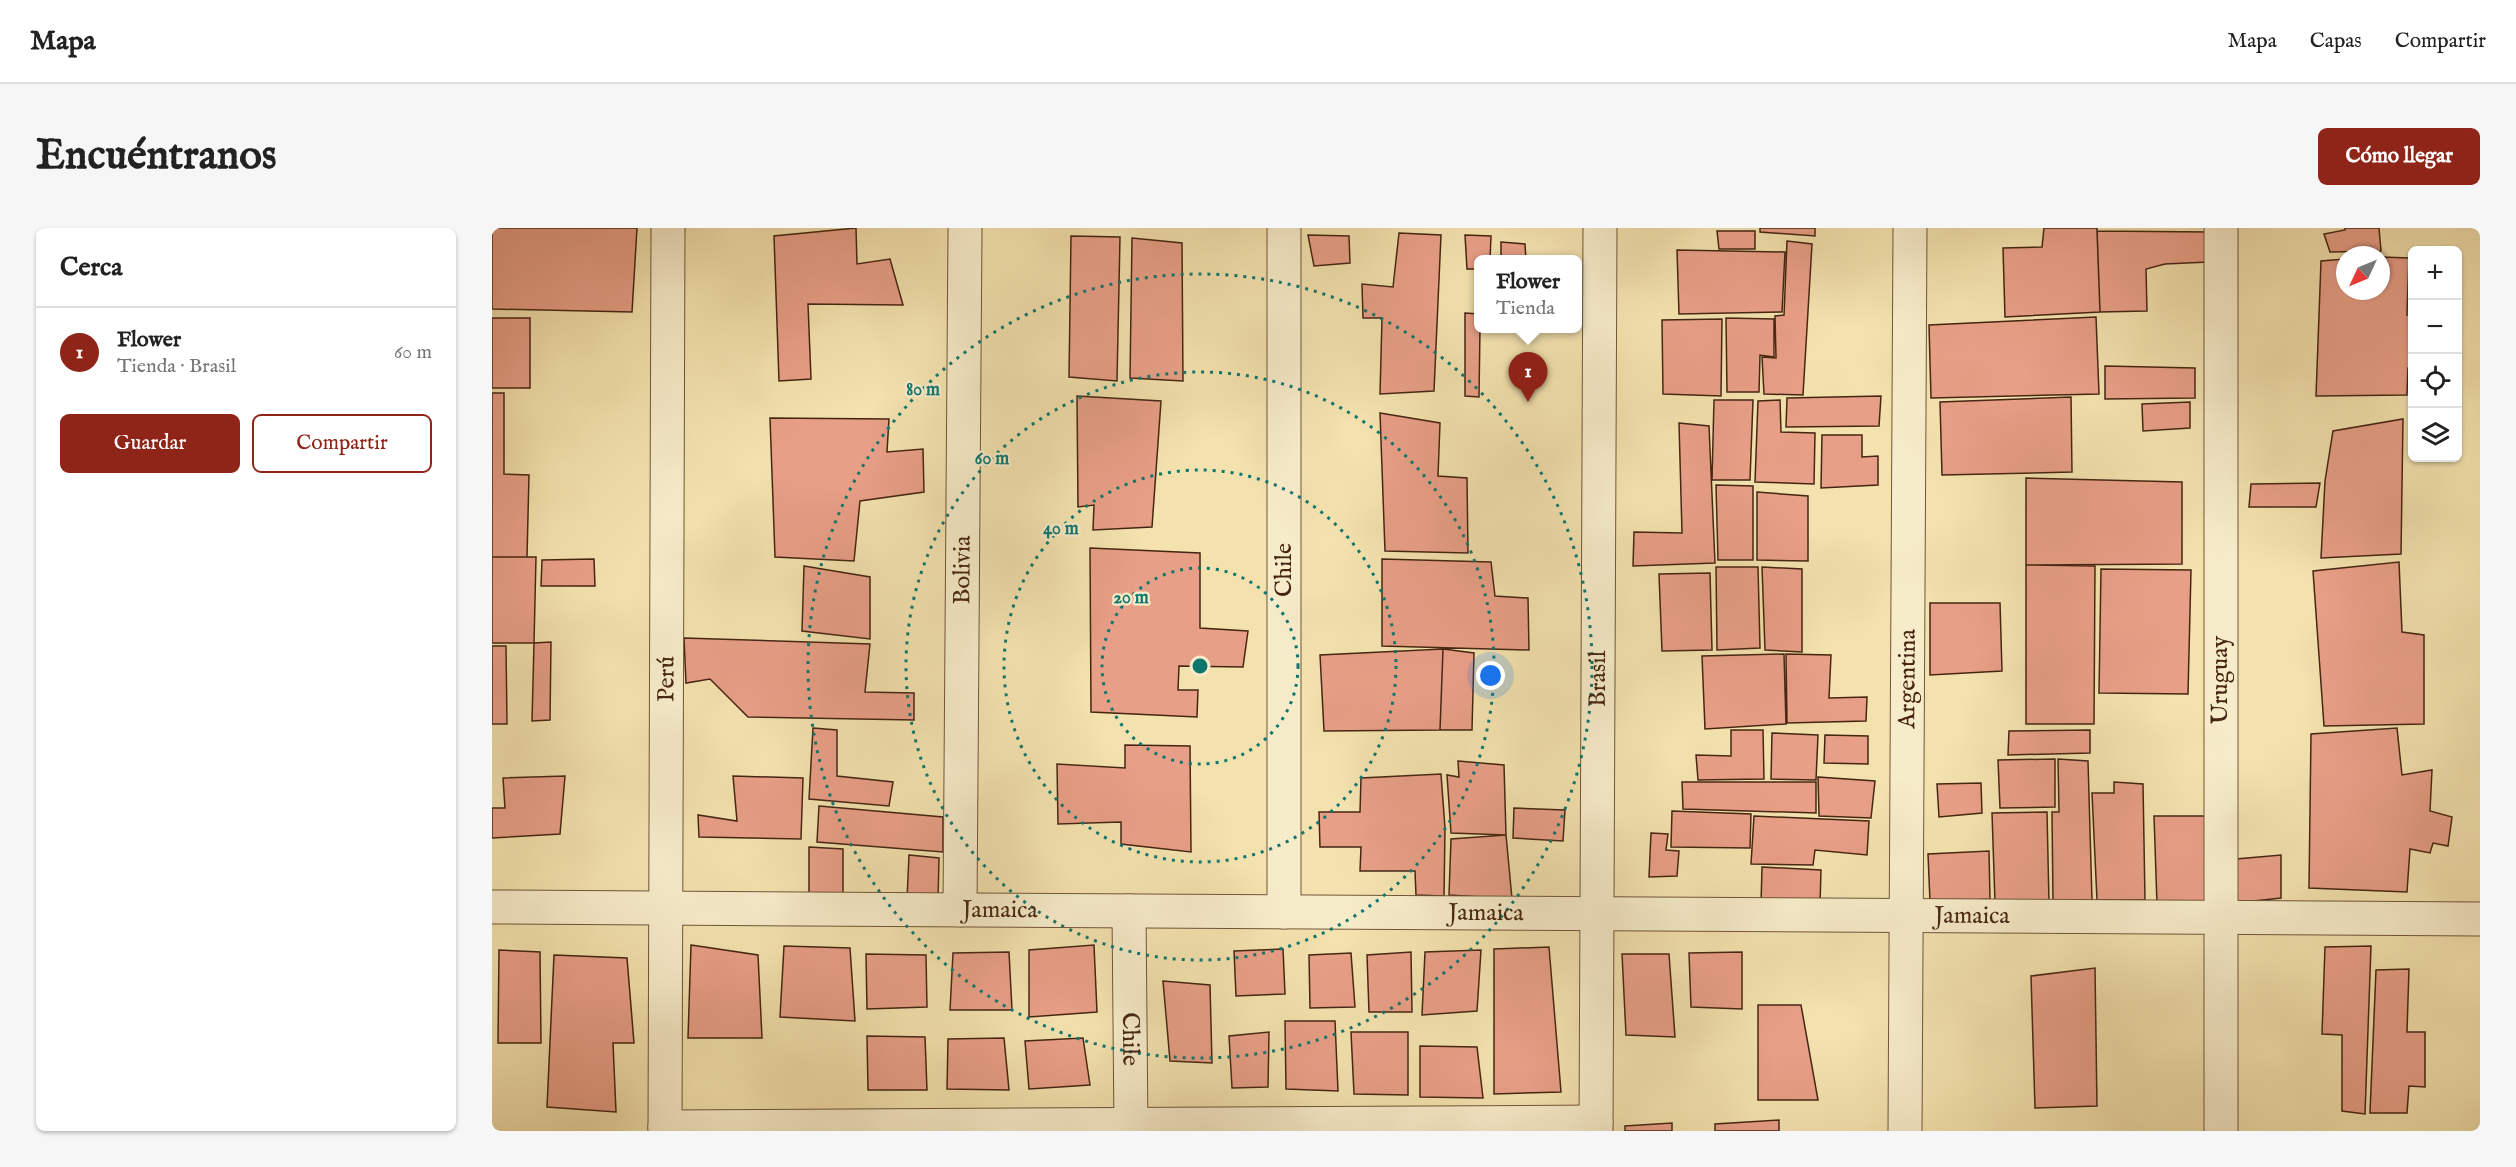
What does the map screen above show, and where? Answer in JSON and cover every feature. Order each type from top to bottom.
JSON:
[{"type":"street","name":"Perú","points":[[665,1129],[668,228]]},
{"type":"street","name":"Bolivia","points":[[960,910],[965,228]]},
{"type":"street","name":"Chile","points":[[1284,228],[1284,912]]},
{"type":"street","name":"Brasil","points":[[1596,1127],[1600,228]]},
{"type":"street","name":"Argentina","points":[[1905,1131],[1910,228]]},
{"type":"street","name":"Uruguay","points":[[2220,1131],[2221,228]]},
{"type":"street","name":"Jamaica","points":[[492,908],[2480,919]]},
{"type":"street","name":"Chile","points":[[1130,911],[1131,1128]]},
{"type":"street","points":[[665,1129],[1596,1127]]},
{"type":"building","points":[[492,228],[637,228],[632,312],[492,309]]},
{"type":"building","points":[[856,228],[857,264],[890,259],[903,305],[808,304],[811,379],[779,381],[774,236]]},
{"type":"building","points":[[1760,228],[1815,228],[1815,236],[1760,232]]},
{"type":"building","points":[[2044,228],[2097,228],[2100,312],[2005,317],[2003,248],[2042,247]]},
{"type":"building","points":[[2345,228],[2379,228],[2381,246],[2336,246],[2336,252],[2330,252],[2324,234],[2345,230]]},
{"type":"building","points":[[1717,231],[1755,231],[1755,249],[1719,249]]},
{"type":"building","points":[[2097,231],[2210,232],[2208,262],[2165,264],[2146,269],[2147,311],[2100,312]]},
{"type":"building","points":[[1399,233],[1441,235],[1434,391],[1380,394],[1382,318],[1363,318],[1362,284],[1393,287]]},
{"type":"building","points":[[1308,235],[1349,236],[1350,263],[1314,266]]},
{"type":"building","points":[[1465,235],[1491,236],[1490,255],[1474,255],[1474,269],[1467,269]]},
{"type":"building","points":[[1071,236],[1120,237],[1117,381],[1069,377]]},
{"type":"building","points":[[1132,238],[1182,243],[1183,381],[1130,378]]},
{"type":"building","points":[[1787,241],[1812,244],[1803,395],[1764,394],[1762,357],[1776,358],[1775,316],[1784,315]]},
{"type":"building","points":[[1501,242],[1525,244],[1526,255],[1501,255]]},
{"type":"building","points":[[1677,250],[1785,252],[1782,312],[1679,314]]},
{"type":"building","points":[[2390,257],[2408,258],[2407,395],[2316,396],[2321,261],[2336,260],[2336,300],[2390,300]]},
{"type":"building","points":[[1465,313],[1474,314],[1474,333],[1480,333],[1479,397],[1465,396]]},
{"type":"building","points":[[2096,317],[2099,394],[1931,398],[1929,325]]},
{"type":"building","points":[[492,318],[530,318],[530,388],[492,388]]},
{"type":"building","points":[[1726,318],[1774,319],[1774,357],[1760,355],[1759,392],[1727,392]]},
{"type":"building","points":[[1722,319],[1721,396],[1663,394],[1662,320]]},
{"type":"building","points":[[2105,366],[2195,368],[2195,398],[2105,399]]},
{"type":"building","points":[[492,393],[504,393],[504,474],[529,475],[527,557],[492,557]]},
{"type":"building","points":[[1077,396],[1161,401],[1152,527],[1093,530],[1094,505],[1078,507]]},
{"type":"building","points":[[1881,396],[1879,426],[1786,427],[1787,398]]},
{"type":"building","points":[[2071,397],[2072,472],[1942,475],[1940,402]]},
{"type":"building","points":[[1714,400],[1753,400],[1750,480],[1712,480]]},
{"type":"building","points":[[1780,400],[1781,432],[1815,433],[1814,484],[1755,482],[1758,401]]},
{"type":"building","points":[[2190,402],[2190,428],[2143,431],[2142,404]]},
{"type":"building","points":[[1380,413],[1440,423],[1438,476],[1467,478],[1468,553],[1385,551]]},
{"type":"building","points":[[770,418],[889,419],[887,452],[923,449],[924,492],[860,501],[854,561],[775,557]]},
{"type":"building","points":[[2403,419],[2401,554],[2321,558],[2325,481],[2333,431]]},
{"type":"building","points":[[1679,423],[1709,426],[1715,563],[1633,566],[1634,532],[1682,533]]},
{"type":"building","points":[[1822,435],[1862,435],[1862,457],[1878,456],[1878,485],[1821,488]]},
{"type":"building","points":[[2026,478],[2182,482],[2182,564],[2026,565]]},
{"type":"building","points":[[2320,483],[2316,507],[2249,507],[2251,484]]},
{"type":"building","points":[[1716,485],[1753,486],[1753,560],[1718,560]]},
{"type":"building","points":[[1757,492],[1808,496],[1808,561],[1757,560]]},
{"type":"building","points":[[1090,548],[1200,553],[1200,628],[1248,631],[1243,667],[1179,666],[1178,690],[1198,690],[1197,717],[1091,712]]},
{"type":"building","points":[[492,557],[536,557],[534,643],[492,643]]},
{"type":"building","points":[[594,559],[595,586],[541,586],[542,560]]},
{"type":"building","points":[[1382,559],[1491,562],[1495,596],[1528,598],[1529,650],[1382,646]]},
{"type":"building","points":[[2399,562],[2402,632],[2424,635],[2424,724],[2324,726],[2313,571]]},
{"type":"building","points":[[2026,565],[2095,566],[2094,724],[2026,724]]},
{"type":"building","points":[[804,566],[870,577],[870,639],[802,631]]},
{"type":"building","points":[[1716,567],[1758,567],[1760,648],[1717,650]]},
{"type":"building","points":[[1762,567],[1802,569],[1802,652],[1765,650]]},
{"type":"building","points":[[2101,569],[2191,570],[2188,694],[2099,693]]},
{"type":"building","points":[[1710,573],[1712,650],[1662,651],[1659,574]]},
{"type":"building","points":[[1930,603],[2000,603],[2002,671],[1930,675]]},
{"type":"building","points":[[684,638],[870,644],[865,692],[914,693],[914,720],[748,717],[710,679],[686,683]]},
{"type":"building","points":[[551,642],[550,720],[532,721],[534,643]]},
{"type":"building","points":[[492,646],[506,646],[507,724],[492,724]]},
{"type":"building","points":[[1443,649],[1440,730],[1324,731],[1320,655]]},
{"type":"building","points":[[1443,649],[1474,653],[1472,730],[1440,730]]},
{"type":"building","points":[[1784,654],[1786,724],[1705,729],[1702,656]]},
{"type":"building","points":[[1786,654],[1831,655],[1829,698],[1867,697],[1866,721],[1787,723]]},
{"type":"building","points":[[813,728],[837,730],[837,776],[893,782],[889,806],[809,799]]},
{"type":"building","points":[[2397,728],[2402,775],[2432,770],[2430,811],[2452,817],[2448,846],[2433,843],[2430,853],[2410,849],[2407,892],[2309,888],[2311,734]]},
{"type":"building","points":[[1731,730],[1763,730],[1764,779],[1698,780],[1696,755],[1731,756]]},
{"type":"building","points":[[2090,730],[2090,753],[2008,755],[2009,731]]},
{"type":"building","points":[[1772,733],[1818,735],[1816,780],[1771,779]]},
{"type":"building","points":[[1825,735],[1868,736],[1868,764],[1824,763]]},
{"type":"building","points":[[1125,745],[1190,746],[1191,852],[1121,844],[1121,822],[1058,824],[1057,764],[1125,768]]},
{"type":"building","points":[[2055,759],[2055,807],[2000,808],[1998,760]]},
{"type":"building","points":[[2058,759],[2088,761],[2092,900],[2053,902],[2052,812],[2059,812]]},
{"type":"building","points":[[1458,761],[1504,765],[1506,835],[1451,833],[1447,775],[1459,777]]},
{"type":"building","points":[[1441,774],[1445,828],[1444,896],[1416,895],[1415,871],[1360,871],[1361,847],[1320,847],[1319,812],[1360,812],[1361,778]]},
{"type":"building","points":[[565,776],[560,834],[492,838],[492,808],[505,808],[503,778]]},
{"type":"building","points":[[733,776],[803,778],[801,839],[699,837],[698,815],[737,821]]},
{"type":"building","points":[[1818,777],[1875,781],[1871,818],[1819,816]]},
{"type":"building","points":[[1682,782],[1816,782],[1816,813],[1683,809]]},
{"type":"building","points":[[2114,782],[2143,784],[2145,900],[2097,900],[2092,793],[2114,793]]},
{"type":"building","points":[[1981,783],[1982,813],[1939,817],[1937,784]]},
{"type":"building","points":[[819,806],[943,817],[943,852],[817,842]]},
{"type":"building","points":[[1514,808],[1565,810],[1563,841],[1513,838]]},
{"type":"building","points":[[1672,811],[1751,814],[1750,848],[1671,847]]},
{"type":"building","points":[[2047,812],[2049,903],[1995,903],[1992,813]]},
{"type":"building","points":[[1754,816],[1869,821],[1867,855],[1815,850],[1813,865],[1751,864]]},
{"type":"building","points":[[2154,816],[2209,816],[2209,904],[2157,904]]},
{"type":"building","points":[[1651,833],[1668,834],[1666,850],[1679,851],[1677,876],[1649,877]]},
{"type":"building","points":[[1506,835],[1512,899],[1449,895],[1451,839]]},
{"type":"building","points":[[809,847],[843,849],[843,901],[809,901]]},
{"type":"building","points":[[1989,851],[1990,899],[1930,902],[1928,854]]},
{"type":"building","points":[[909,855],[939,858],[938,901],[907,899]]},
{"type":"building","points":[[2281,855],[2281,898],[2236,903],[2236,859]]},
{"type":"building","points":[[1762,867],[1821,870],[1820,905],[1761,904]]},
{"type":"building","points":[[691,945],[758,955],[762,1038],[688,1038]]},
{"type":"building","points":[[1094,945],[1097,1012],[1029,1017],[1029,950]]},
{"type":"building","points":[[784,946],[850,948],[855,1021],[780,1017]]},
{"type":"building","points":[[2371,946],[2365,1114],[2342,1111],[2342,1035],[2322,1034],[2325,947]]},
{"type":"building","points":[[1549,947],[1561,1092],[1494,1094],[1494,949]]},
{"type":"building","points":[[1283,949],[1285,994],[1236,996],[1234,951]]},
{"type":"building","points":[[499,950],[540,952],[541,1043],[498,1043]]},
{"type":"building","points":[[1481,950],[1477,1011],[1422,1015],[1425,952]]},
{"type":"building","points":[[1009,952],[1012,1010],[950,1010],[953,953]]},
{"type":"building","points":[[1411,952],[1412,1012],[1369,1012],[1367,955]]},
{"type":"building","points":[[1742,952],[1742,1009],[1691,1007],[1689,953]]},
{"type":"building","points":[[1351,953],[1355,1007],[1310,1008],[1309,955]]},
{"type":"building","points":[[866,954],[926,955],[927,1007],[867,1009]]},
{"type":"building","points":[[1622,954],[1669,954],[1675,1037],[1626,1035]]},
{"type":"building","points":[[554,955],[627,958],[634,1043],[613,1043],[616,1112],[547,1107]]},
{"type":"building","points":[[2095,968],[2097,1106],[2035,1108],[2031,976]]},
{"type":"building","points":[[2409,969],[2407,1032],[2425,1032],[2425,1087],[2409,1086],[2407,1113],[2370,1113],[2376,970]]},
{"type":"building","points":[[1163,981],[1210,985],[1212,1063],[1170,1061]]},
{"type":"building","points":[[1758,1005],[1801,1005],[1818,1100],[1758,1100]]},
{"type":"building","points":[[1285,1021],[1335,1021],[1338,1091],[1286,1089]]},
{"type":"building","points":[[1269,1032],[1268,1087],[1232,1088],[1229,1036]]},
{"type":"building","points":[[1351,1032],[1408,1032],[1408,1095],[1354,1094]]},
{"type":"building","points":[[867,1036],[925,1037],[927,1090],[868,1090]]},
{"type":"building","points":[[1004,1038],[1009,1090],[947,1089],[948,1039]]},
{"type":"building","points":[[1083,1038],[1090,1085],[1029,1089],[1025,1041]]},
{"type":"building","points":[[1420,1046],[1477,1047],[1483,1098],[1420,1097]]},
{"type":"building","points":[[1779,1120],[1779,1131],[1715,1131],[1715,1124]]},
{"type":"building","points":[[1672,1123],[1672,1131],[1625,1131],[1625,1126]]},
{"type":"place","name":"Flower","points":[[1528,402]]}]
